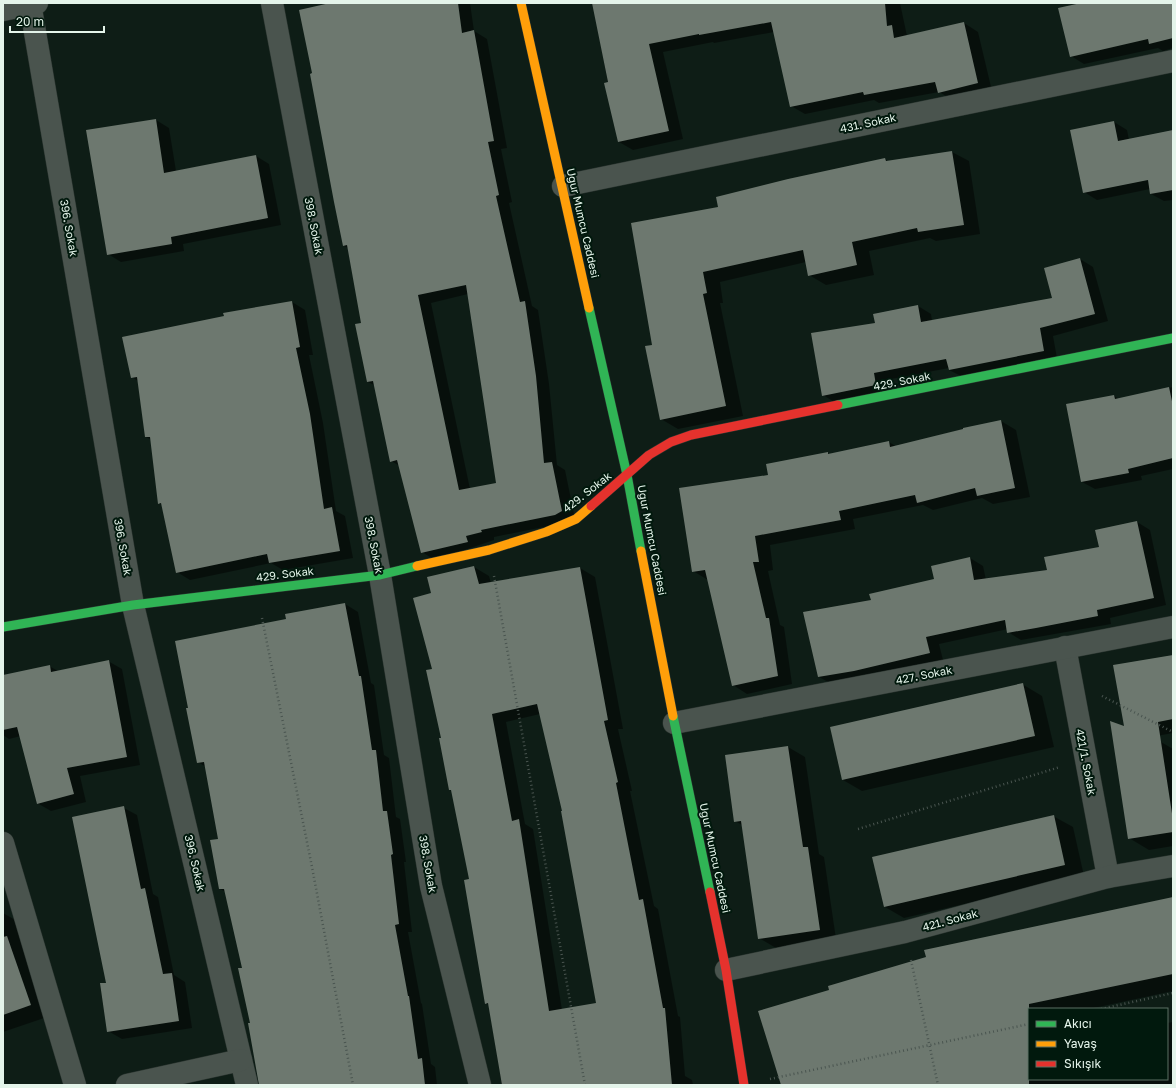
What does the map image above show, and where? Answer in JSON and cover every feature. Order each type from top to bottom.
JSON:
[{"type":"street","points":[[3,10],[32,3]]},
{"type":"street","name":"396. Sokak","points":[[32,3],[133,605],[247,1085]]},
{"type":"street","name":"398. Sokak","points":[[272,3],[380,575],[431,886],[480,1085]]},
{"type":"street","name":"Uğur Mumcu Caddesi","points":[[521,3],[627,475],[674,723],[726,970],[744,1085]]},
{"type":"street","name":"431. Sokak","points":[[563,186],[1173,61]]},
{"type":"street","name":"429. Sokak","points":[[3,627],[133,605],[380,575],[489,550],[546,532],[576,519],[649,455],[671,442],[691,435],[1173,338]]},
{"type":"street","name":"427. Sokak","points":[[674,723],[1173,627]]},
{"type":"street","name":"421/1. Sokak","points":[[1065,647],[1108,877]]},
{"type":"street","points":[[3,843],[74,1085]]},
{"type":"street","name":"421. Sokak","points":[[726,970],[905,932],[1108,877],[1173,866]]},
{"type":"street","points":[[127,1085],[241,1060]]},
{"type":"path","points":[[489,550],[584,1085]]},
{"type":"path","points":[[256,590],[312,866],[353,1085]]},
{"type":"path","points":[[1071,681],[1173,732]]},
{"type":"path","points":[[858,829],[1086,759]]},
{"type":"path","points":[[905,932],[938,1085]]},
{"type":"path","points":[[1105,1008],[1173,994]]},
{"type":"path","points":[[744,1085],[1028,1024]]},
{"type":"building","points":[[330,3],[458,3],[462,33],[474,30],[494,141],[488,142],[499,195],[496,196],[520,302],[525,301],[536,376],[544,463],[552,462],[562,511],[555,515],[481,530],[482,532],[466,536],[468,542],[421,553],[397,460],[390,462],[373,381],[367,382],[355,324],[361,323],[347,245],[343,246],[334,202],[310,74],[312,73],[299,10]],"holes":[[[466,285],[496,483],[459,490],[418,295]]]},
{"type":"building","points":[[592,3],[885,3],[887,26],[892,25],[894,38],[964,22],[978,83],[938,93],[935,82],[864,95],[863,92],[790,107],[771,22],[649,44],[669,131],[618,142],[604,83],[608,82]]},
{"type":"building","points":[[1081,3],[1173,3],[1173,38],[1149,44],[1148,39],[1070,57],[1058,8]]},
{"type":"building","points":[[156,119],[164,173],[256,155],[268,218],[171,237],[172,244],[107,255],[86,130]]},
{"type":"building","points":[[1114,121],[1118,141],[1173,130],[1173,190],[1150,194],[1148,180],[1083,193],[1070,130]]},
{"type":"building","points":[[952,151],[964,225],[918,232],[917,228],[852,242],[857,265],[808,276],[803,250],[703,272],[707,293],[703,294],[726,406],[660,420],[645,346],[652,345],[631,223],[718,207],[716,197],[788,179],[885,158],[886,161]]},
{"type":"building","points":[[1080,258],[1095,314],[1040,328],[1044,351],[949,370],[946,359],[874,373],[876,385],[822,396],[811,333],[875,323],[873,314],[918,305],[921,322],[1052,298],[1044,268]]},
{"type":"building","points":[[292,301],[300,347],[296,348],[310,414],[324,509],[332,507],[340,551],[269,563],[267,554],[176,573],[161,503],[158,504],[150,437],[145,437],[137,377],[131,378],[122,337],[224,316],[223,313]]},
{"type":"building","points":[[1169,387],[1173,406],[1173,458],[1128,469],[1129,473],[1081,482],[1066,404],[1114,395],[1115,399]]},
{"type":"building","points":[[1001,420],[1015,488],[977,496],[975,488],[917,503],[915,495],[839,511],[841,520],[755,536],[759,562],[753,562],[766,618],[769,618],[778,676],[732,686],[705,570],[692,572],[679,488],[768,475],[766,464],[828,452],[828,454],[889,441],[890,447],[963,428]]},
{"type":"building","points":[[1137,521],[1154,598],[1097,610],[1098,616],[1007,633],[1005,620],[926,637],[930,653],[854,671],[818,677],[803,612],[871,600],[869,594],[934,579],[931,566],[970,557],[974,580],[1047,570],[1044,557],[1099,547],[1095,530]]},
{"type":"building","points":[[474,566],[479,584],[580,567],[608,720],[604,721],[618,782],[616,783],[639,900],[643,899],[663,1008],[665,1008],[672,1085],[502,1085],[488,1003],[485,1004],[464,880],[469,879],[451,790],[449,790],[439,738],[441,738],[426,670],[432,669],[413,598],[431,593],[427,577]],"holes":[[[537,704],[562,811],[596,1003],[549,1011],[519,819],[512,821],[492,714]]]},
{"type":"building","points":[[345,603],[359,676],[361,676],[372,750],[376,750],[383,811],[387,811],[393,854],[391,855],[399,924],[395,925],[409,996],[418,1059],[422,1058],[425,1085],[259,1085],[248,1023],[250,1023],[238,968],[242,968],[224,889],[219,889],[210,840],[218,839],[204,762],[197,763],[175,641],[286,619],[285,614]]},
{"type":"building","points":[[1173,655],[1173,719],[1158,722],[1173,820],[1173,832],[1128,839],[1110,721],[1124,726],[1113,665]]},
{"type":"building","points":[[109,660],[127,757],[67,768],[74,794],[37,804],[17,727],[3,730],[3,675],[50,665],[51,672]]},
{"type":"building","points":[[1023,683],[1035,736],[842,780],[830,727]]},
{"type":"building","points":[[788,746],[803,847],[808,847],[820,930],[758,939],[741,821],[734,822],[725,755]]},
{"type":"building","points":[[124,806],[141,889],[145,888],[163,974],[172,973],[179,1021],[107,1032],[100,983],[106,983],[72,817]]},
{"type":"building","points":[[1054,815],[1065,865],[884,907],[872,857]]},
{"type":"building","points":[[1173,897],[1173,974],[1029,1004],[1029,1085],[781,1085],[758,1011],[829,990],[828,986],[926,957],[924,950]]},
{"type":"building","points":[[7,936],[31,1005],[3,1015],[3,937]]},
{"type":"traffic: fast","points":[[589,308],[627,475],[641,551]]},
{"type":"traffic: fast","points":[[838,405],[1173,338]]},
{"type":"traffic: fast","points":[[3,627],[133,605],[380,575],[417,566]]},
{"type":"traffic: fast","points":[[673,716],[710,892]]},
{"type":"traffic: slow","points":[[521,3],[589,308]]},
{"type":"traffic: slow","points":[[417,566],[489,550],[546,532],[576,519],[591,506]]},
{"type":"traffic: slow","points":[[641,551],[673,716]]},
{"type":"traffic: jam","points":[[591,506],[649,455],[671,442],[691,435],[838,405]]},
{"type":"traffic: jam","points":[[710,892],[726,970],[744,1085]]}]
